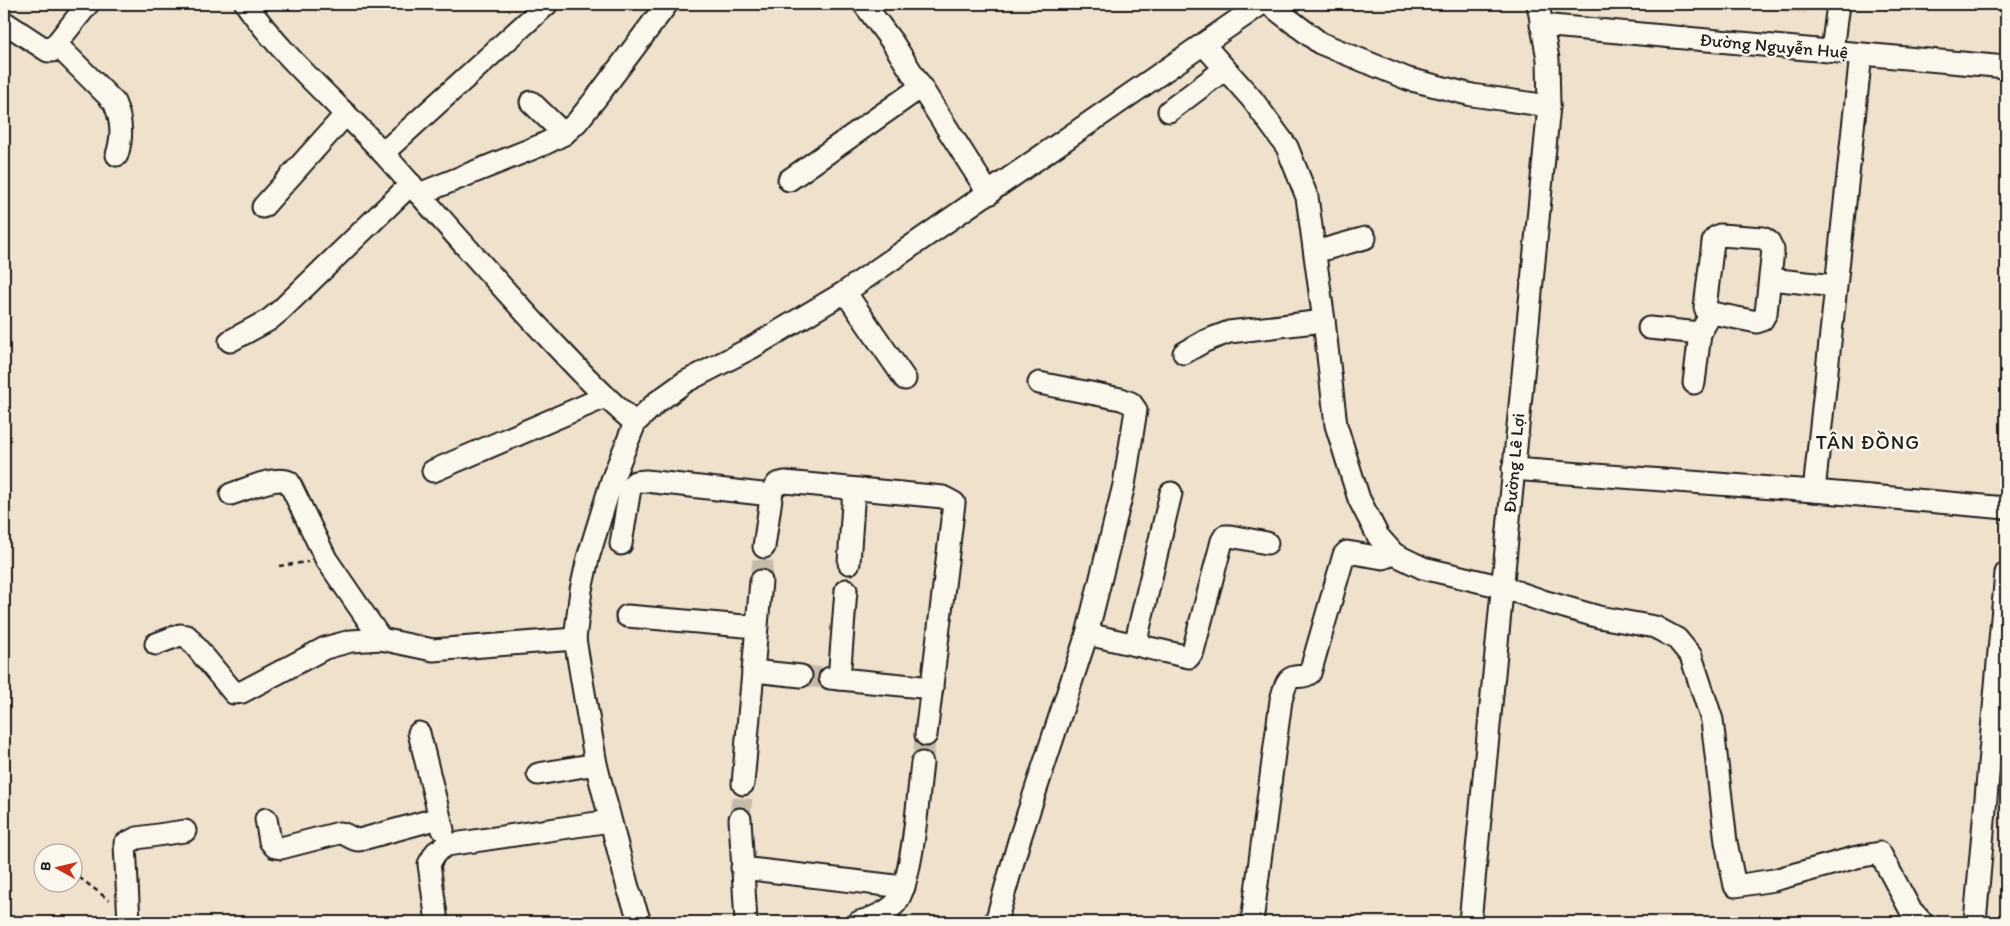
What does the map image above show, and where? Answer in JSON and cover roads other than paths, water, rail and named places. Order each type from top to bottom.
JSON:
[{"type":"street","points":[[4,22],[48,51],[52,51],[88,4]]},
{"type":"street","points":[[246,4],[291,60],[383,153],[513,301],[605,398],[635,423]]},
{"type":"street","points":[[383,153],[547,4]]},
{"type":"street","points":[[230,341],[269,320],[415,189],[544,144],[564,134],[589,108],[667,4]]},
{"type":"street","points":[[864,4],[921,87],[989,194]]},
{"type":"street","points":[[1269,4],[1320,43],[1335,51],[1408,79],[1472,95],[1549,106]]},
{"type":"street","name":"Đường Lê Lợi","points":[[1470,922],[1549,106],[1548,59],[1538,4]]},
{"type":"street","points":[[1832,51],[1838,4]]},
{"type":"street","points":[[640,922],[628,888],[596,764],[575,639],[580,590],[588,558],[612,480],[635,423],[657,402],[685,382],[768,338],[846,292],[1204,45],[1251,7]]},
{"type":"street","name":"Đường Nguyễn Huệ","points":[[1541,25],[2006,67]]},
{"type":"street","points":[[56,44],[114,102],[119,113],[121,129],[121,141],[116,154]]},
{"type":"street","points":[[1204,45],[1252,99],[1287,147],[1307,197],[1336,425],[1359,499],[1378,536],[1394,554],[1423,568],[1503,587],[1599,617],[1655,627],[1677,639],[1691,656],[1712,720],[1726,842],[1735,886],[1774,880],[1857,856],[1880,853],[1910,909],[1922,922]]},
{"type":"street","points":[[1814,491],[1861,54]]},
{"type":"street","points":[[1168,111],[1225,69]]},
{"type":"street","points":[[789,180],[921,87]]},
{"type":"street","points":[[531,102],[564,134]]},
{"type":"street","points":[[263,207],[346,114]]},
{"type":"street","points":[[1720,235],[1763,238],[1769,242],[1773,250],[1770,279],[1766,313],[1762,320],[1757,322],[1707,312],[1705,307],[1713,242],[1716,237],[1720,235]]},
{"type":"street","points":[[1315,252],[1365,238]]},
{"type":"street","points":[[1770,279],[1835,286]]},
{"type":"street","points":[[846,292],[905,379]]},
{"type":"street","points":[[1694,384],[1700,334],[1711,314]]},
{"type":"street","points":[[1184,353],[1205,341],[1229,332],[1324,321]]},
{"type":"street","points":[[1649,328],[1700,334]]},
{"type":"street","points":[[996,922],[1019,841],[1087,634],[1124,485],[1136,410],[1132,403],[1121,399],[1039,383]]},
{"type":"street","points":[[433,471],[605,398]]},
{"type":"street","points":[[1513,469],[1814,491],[2006,508]]},
{"type":"street","points":[[231,494],[275,480],[289,482],[326,559],[381,639]]},
{"type":"street","points":[[621,544],[630,488],[635,482],[646,481],[771,494]]},
{"type":"street","points":[[764,547],[771,494],[777,484],[785,482],[943,497],[954,503],[926,735]]},
{"type":"street","points":[[849,563],[854,489]]},
{"type":"street","points":[[1135,645],[1171,493]]},
{"type":"street","points":[[1087,634],[1189,657],[1193,651],[1222,541],[1225,536],[1267,543]]},
{"type":"street","points":[[1252,922],[1281,700],[1288,681],[1291,678],[1307,676],[1310,673],[1344,555],[1347,552],[1383,558],[1394,554]]},
{"type":"street","points":[[1975,922],[2006,573]]},
{"type":"street","points":[[743,784],[761,581]]},
{"type":"street","points":[[846,590],[835,679],[932,688]]},
{"type":"street","points":[[627,616],[756,627]]},
{"type":"street","points":[[156,644],[180,635],[187,636],[234,693],[242,692],[326,648],[351,642],[381,639],[433,650],[575,639]]},
{"type":"street","points":[[753,671],[801,676]]},
{"type":"street","points":[[419,733],[447,845]]},
{"type":"street","points":[[538,774],[596,764]]},
{"type":"street","points":[[860,922],[868,920],[894,905],[904,887],[909,866],[922,764]]},
{"type":"street","points":[[266,819],[270,841],[274,847],[282,848],[339,833],[343,833],[354,840],[359,840],[439,818]]},
{"type":"street","points":[[740,819],[746,922]]},
{"type":"street","points":[[437,922],[429,864],[436,852],[447,845],[610,821]]},
{"type":"street","points":[[128,919],[125,844],[137,838],[185,831]]},
{"type":"street","points":[[742,868],[904,887]]},
{"type":"tunnel","points":[[761,581],[764,547]]},
{"type":"tunnel","points":[[801,676],[830,678]]},
{"type":"tunnel","points":[[922,763],[926,735]]},
{"type":"tunnel","points":[[740,819],[743,784]]},
{"type":"district","name":"TÂN ĐỒNG","points":[[1868,442]]}]
